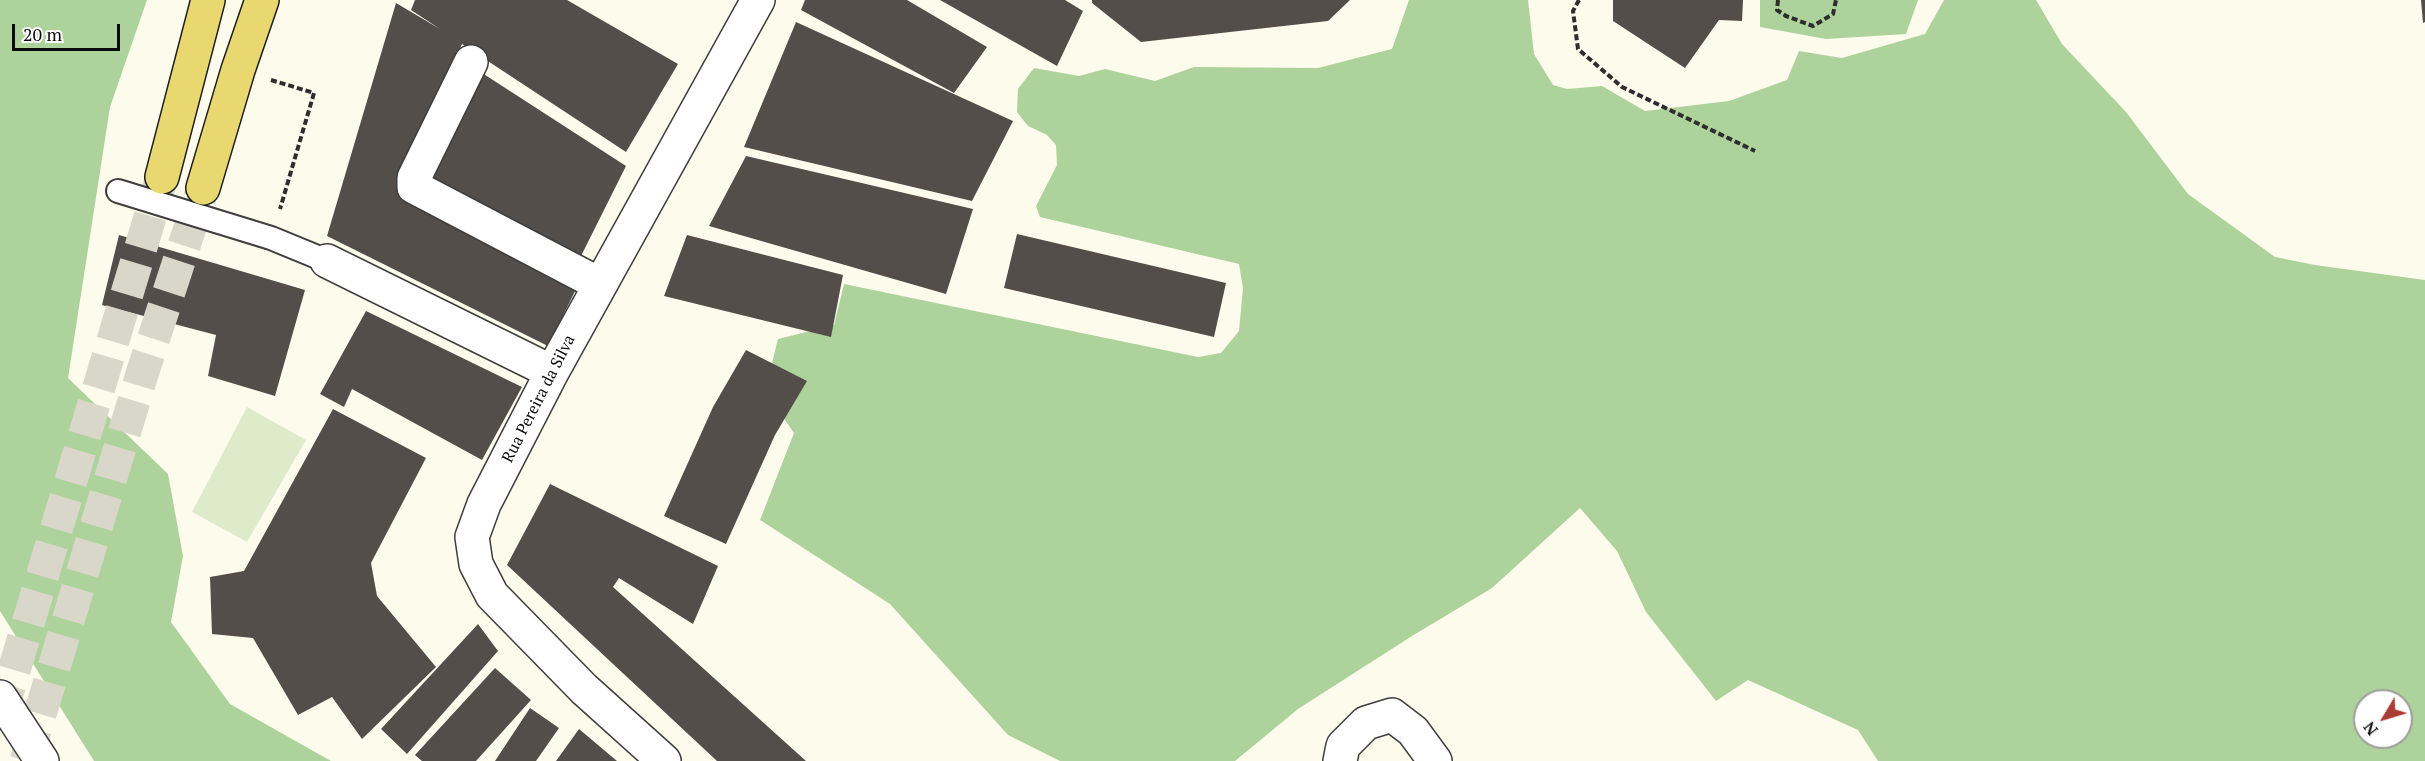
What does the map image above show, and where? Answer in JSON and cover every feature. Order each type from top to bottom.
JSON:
[{"type":"main road","points":[[162,177],[208,0]]},
{"type":"main road","points":[[203,188],[238,70],[262,0]]},
{"type":"street","name":"Rua Pereira da Silva","points":[[664,761],[584,689],[492,595],[476,564],[472,537],[484,504],[552,372],[758,0]]},
{"type":"street","points":[[471,62],[414,178],[414,187],[599,284]]},
{"type":"street","points":[[327,261],[552,372]]},
{"type":"street","points":[[0,697],[42,761]]},
{"type":"street","points":[[1340,761],[1343,746],[1366,723],[1392,715],[1413,731],[1435,761]]},
{"type":"lane","points":[[118,191],[271,238],[327,261]]},
{"type":"path","points":[[1580,0],[1573,11],[1578,49],[1622,87],[1755,151]]},
{"type":"path","points":[[1778,0],[1777,10],[1786,16],[1813,26],[1833,15],[1836,0]]},
{"type":"path","points":[[238,70],[314,93],[271,238]]},
{"type":"green space","points":[[0,0],[147,0],[110,107],[68,378],[168,474],[183,556],[171,622],[230,704],[331,761],[94,761],[0,611]]},
{"type":"green space","points":[[1409,0],[1528,0],[1534,54],[1553,85],[1567,89],[1602,86],[1645,111],[1729,101],[1787,80],[1799,51],[1842,58],[1925,34],[1944,0],[2036,0],[2062,44],[2126,112],[2188,194],[2275,257],[2315,265],[2425,280],[2425,761],[1878,761],[1858,730],[1748,680],[1716,701],[1646,612],[1617,551],[1580,508],[1492,588],[1298,709],[1235,761],[1060,761],[1008,735],[890,604],[760,520],[794,433],[765,391],[778,339],[834,325],[844,284],[1198,357],[1221,353],[1239,331],[1243,288],[1239,264],[1040,217],[1036,206],[1057,165],[1056,145],[1047,135],[1028,126],[1017,112],[1018,89],[1034,68],[1079,76],[1105,69],[1155,81],[1194,67],[1318,68],[1392,49]]},
{"type":"green space","points":[[1760,0],[1918,0],[1906,34],[1826,39],[1760,27]]},
{"type":"green space","points":[[247,407],[306,440],[247,542],[192,512]]},
{"type":"building","points":[[415,0],[567,0],[678,64],[626,152],[462,44],[399,188],[582,277],[548,346],[327,236],[396,3],[440,29],[411,10]]},
{"type":"building","points":[[805,0],[907,0],[987,47],[954,93],[801,10]]},
{"type":"building","points":[[940,0],[1065,0],[1083,11],[1057,66]]},
{"type":"building","points":[[1092,0],[1350,0],[1328,21],[1141,42],[1092,3]]},
{"type":"building","points":[[1613,0],[1743,0],[1742,21],[1719,20],[1685,68],[1613,21]]},
{"type":"building","points":[[2421,0],[2425,0],[2425,22],[2423,23]]},
{"type":"building","points":[[796,22],[1013,121],[972,201],[744,147]]},
{"type":"building","points":[[479,71],[626,166],[575,268],[419,186]]},
{"type":"building","points":[[746,156],[973,209],[946,294],[709,226]]},
{"type":"building","points":[[1017,234],[1226,283],[1214,337],[1004,288]]},
{"type":"building","points":[[119,235],[305,290],[275,396],[208,376],[216,335],[102,305]]},
{"type":"building","points":[[687,235],[843,275],[831,337],[664,296]]},
{"type":"building","points":[[366,311],[522,387],[482,460],[352,389],[344,407],[320,394]]},
{"type":"building","points":[[746,350],[807,381],[775,435],[726,544],[664,516],[713,407]]},
{"type":"building","points":[[333,409],[426,458],[371,563],[377,596],[436,667],[362,739],[332,697],[298,715],[253,638],[212,634],[210,577],[244,571]]},
{"type":"building","points":[[550,484],[718,566],[693,624],[619,578],[613,587],[806,761],[717,761],[507,565]]},
{"type":"building","points":[[478,624],[498,651],[407,754],[381,729]]},
{"type":"building","points":[[495,668],[531,700],[476,761],[422,761],[415,755]]},
{"type":"building","points":[[530,708],[559,728],[536,761],[495,761]]},
{"type":"building","points":[[579,729],[617,761],[556,761]]},
{"type":"tunnel","points":[[0,717],[162,177]]},
{"type":"tunnel","points":[[26,761],[142,374],[203,188]]}]
